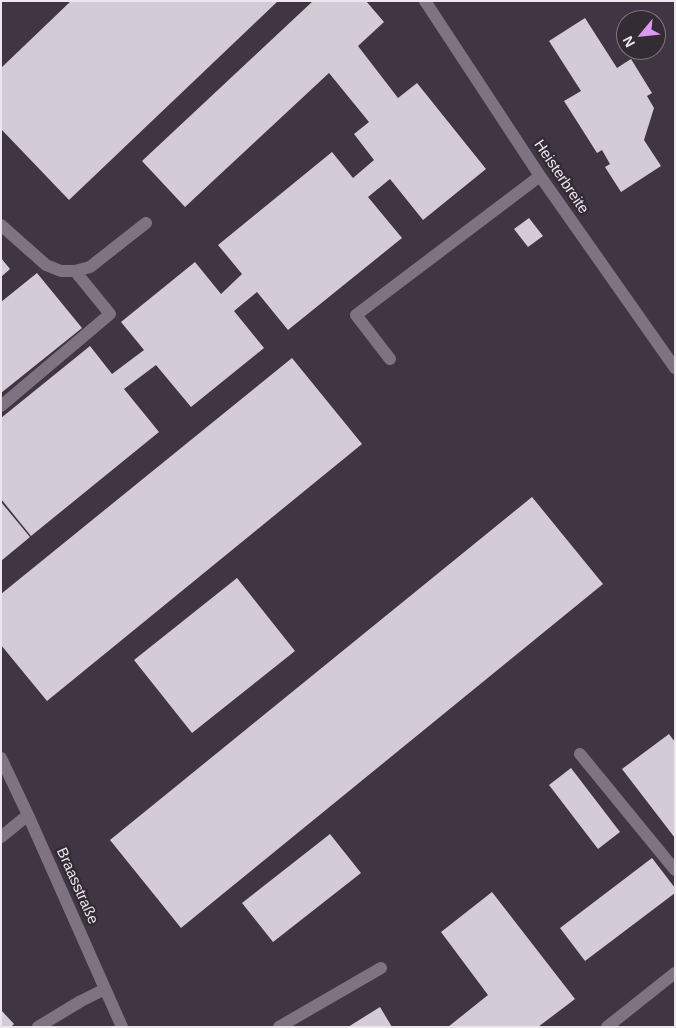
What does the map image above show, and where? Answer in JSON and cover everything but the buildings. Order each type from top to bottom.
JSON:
[{"type":"street","name":"Heisterbreite","points":[[425,1],[540,176],[675,368]]},
{"type":"street","points":[[390,359],[356,315],[540,176]]},
{"type":"street","points":[[1,225],[46,265],[61,271],[75,271],[90,267],[146,223]]},
{"type":"street","points":[[1,406],[110,314],[75,271]]},
{"type":"street","points":[[580,754],[675,870]]},
{"type":"street","name":"Braasstraße","points":[[1,758],[122,1027]]},
{"type":"street","points":[[1,837],[28,815]]},
{"type":"street","points":[[280,1027],[381,968]]},
{"type":"street","points":[[607,1027],[675,973]]},
{"type":"street","points":[[38,1027],[104,989]]},
{"type":"shaded area","points":[[1,1],[675,1],[675,1027],[1,1027]]}]
